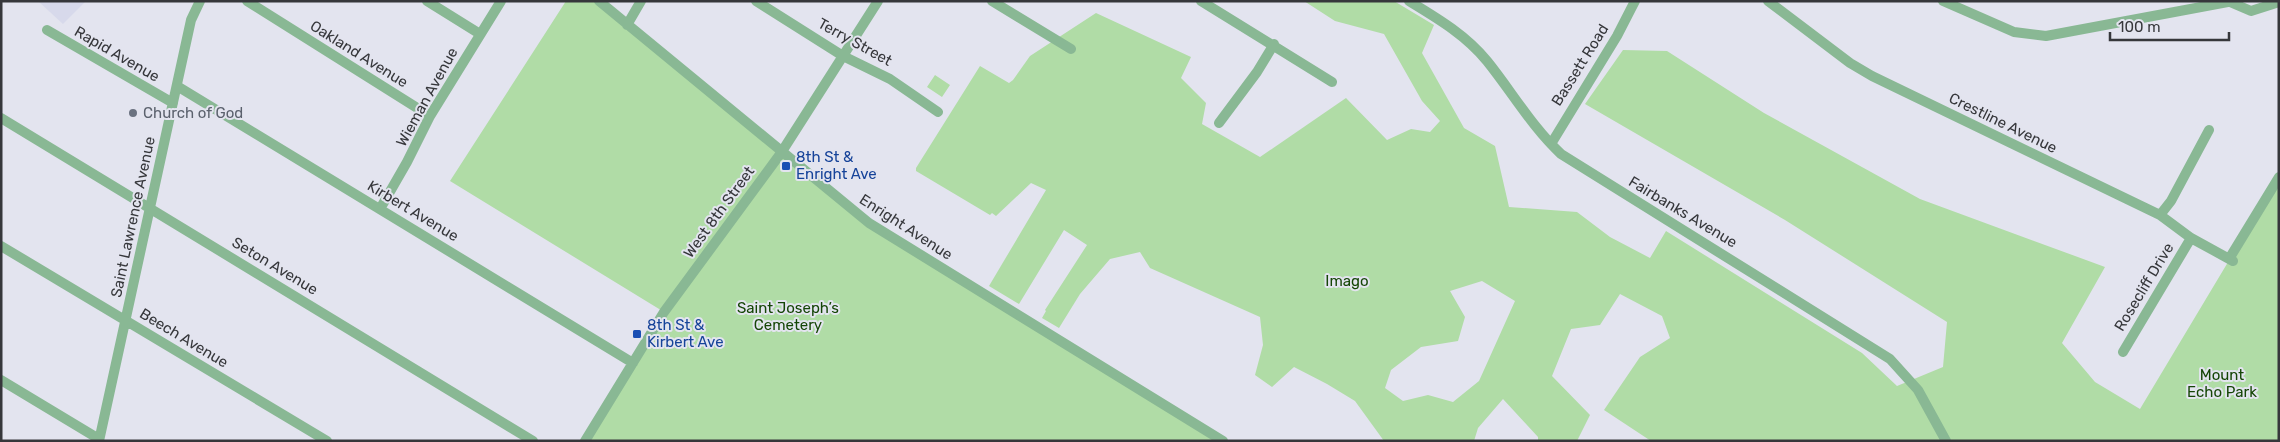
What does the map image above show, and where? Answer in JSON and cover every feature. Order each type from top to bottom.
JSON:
[{"type":"street","name":"Saint Lawrence Avenue","points":[[99,440],[191,20],[200,1]]},
{"type":"street","name":"Oakland Avenue","points":[[247,1],[430,116]]},
{"type":"street","points":[[427,1],[480,34]]},
{"type":"street","name":"Wieman Avenue","points":[[380,209],[407,162],[430,116],[501,1]]},
{"type":"street","name":"Enright Avenue","points":[[599,1],[781,153],[790,158],[869,223],[1223,441]]},
{"type":"street","points":[[627,24],[641,1]]},
{"type":"street","name":"Terry Street","points":[[756,1],[843,56],[890,79],[938,112]]},
{"type":"street","name":"West 8th Street","points":[[585,441],[664,312],[781,153],[878,1]]},
{"type":"street","points":[[992,1],[1071,49]]},
{"type":"street","points":[[1201,1],[1274,44],[1332,82]]},
{"type":"street","name":"Fairbanks Avenue","points":[[1409,1],[1461,36],[1486,60],[1534,125],[1551,144],[1576,165],[1878,350],[1918,390],[1946,441]]},
{"type":"street","name":"Bassett Road","points":[[1551,144],[1617,36],[1635,1]]},
{"type":"street","name":"Crestline Avenue","points":[[1768,1],[1850,63],[1872,76],[2160,216],[2191,238],[2231,260],[2279,177]]},
{"type":"street","points":[[1943,1],[2014,32],[2046,36],[2156,14],[2232,2],[2251,11],[2279,2]]},
{"type":"street","name":"Rapid Avenue","points":[[47,30],[173,103]]},
{"type":"street","points":[[1219,123],[1231,104],[1257,72],[1274,44]]},
{"type":"street","name":"Kirbert Avenue","points":[[177,86],[633,363]]},
{"type":"street","name":"Seton Avenue","points":[[1,118],[533,441]]},
{"type":"street","points":[[2160,216],[2172,201],[2209,130]]},
{"type":"street","name":"Rosecliff Drive","points":[[2123,352],[2191,238]]},
{"type":"street","name":"Beech Avenue","points":[[1,246],[327,441]]},
{"type":"street","points":[[1,380],[99,440]]},
{"type":"shaded area","points":[[38,1],[86,1],[63,24]]},
{"type":"green space","name":"Saint Joseph’s Cemetery","points":[[566,1],[599,1],[854,212],[1223,441],[585,441],[664,312],[450,181]]},
{"type":"green space","points":[[1304,1],[1394,1],[1434,25],[1422,53],[1464,128],[1495,146],[1509,207],[1577,212],[1610,237],[1650,258],[1666,231],[1862,353],[1897,386],[1943,367],[1947,322],[1785,220],[1585,104],[1623,50],[1667,51],[1764,113],[1920,199],[2105,267],[2062,343],[2095,382],[2140,409],[2279,177],[2279,441],[1651,441],[1604,410],[1640,357],[1670,338],[1662,316],[1620,294],[1600,325],[1571,329],[1552,376],[1590,415],[1577,441],[1538,441],[1538,437],[1503,399],[1478,428],[1474,441],[1384,441],[1355,401],[1294,367],[1272,387],[1255,375],[1263,345],[1260,317],[1150,268],[1140,252],[1110,259],[1080,294],[1059,328],[1042,318],[1045,310],[1087,245],[1064,230],[1019,304],[989,286],[1046,190],[1031,183],[996,216],[992,213],[990,215],[916,171],[916,168],[980,66],[1009,83],[1030,56],[1096,13],[1191,57],[1181,78],[1206,103],[1202,124],[1260,157],[1346,98],[1387,140],[1411,129],[1430,132],[1440,121],[1422,101],[1384,34],[1335,21]],"holes":[[[1482,281],[1515,301],[1479,381],[1453,402],[1428,395],[1403,401],[1385,388],[1391,370],[1421,347],[1458,341],[1465,317],[1450,291]]]},
{"type":"green space","points":[[935,75],[950,85],[942,97],[927,87]]},
{"type":"place","name":"Church of God","points":[[133,113]]},
{"type":"place","name":"8th St & Enright Ave","points":[[786,166]]},
{"type":"place","name":"8th St & Kirbert Ave","points":[[637,334]]},
{"type":"park label","name":"Imago","points":[[1347,281]]},
{"type":"park label","name":"Mount Echo Park","points":[[2222,384]]}]
